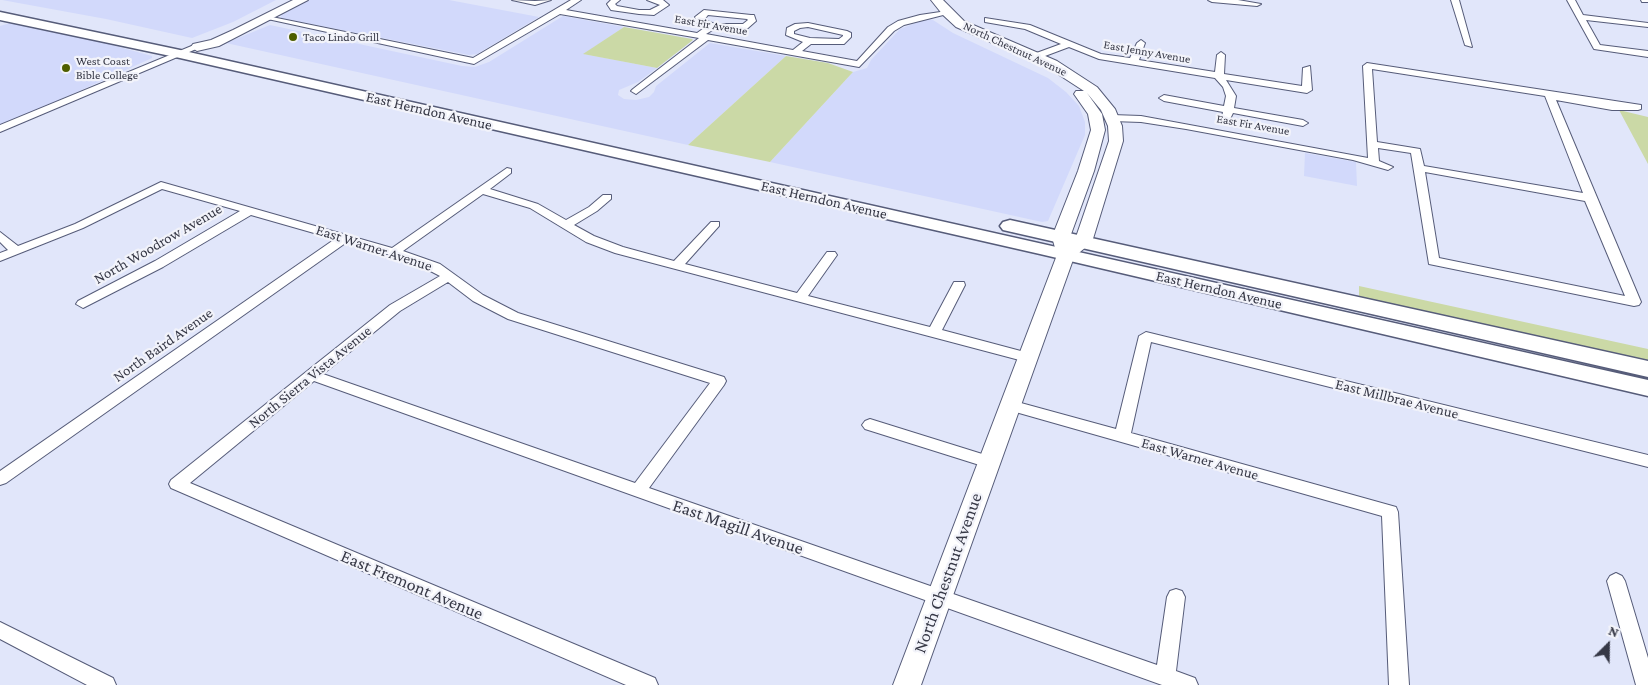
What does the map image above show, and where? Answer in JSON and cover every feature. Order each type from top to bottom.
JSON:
[{"type":"main road","points":[[197,47],[204,40],[286,0]]},
{"type":"main road","points":[[267,18],[264,17],[291,0]]},
{"type":"main road","points":[[197,47],[215,43],[302,0]]},
{"type":"main road","name":"North Chestnut Avenue","points":[[907,685],[1027,357],[1097,138],[1098,124],[1108,109],[1092,90],[1065,72],[941,14],[925,0]]},
{"type":"main road","name":"North Chestnut Avenue","points":[[937,0],[941,14]]},
{"type":"main road","name":"East Herndon Avenue","points":[[0,6],[197,47],[1063,246],[1648,388]]},
{"type":"main road","name":"East Herndon Avenue","points":[[0,16],[1063,246],[1083,242],[1648,369]]},
{"type":"main road","points":[[1083,242],[1114,146],[1107,142],[1104,116]]},
{"type":"street","points":[[516,0],[524,3],[547,0]]},
{"type":"street","points":[[267,18],[474,61],[576,0]]},
{"type":"street","points":[[616,0],[611,4],[614,8],[626,10],[651,13],[665,6],[659,1],[651,0]]},
{"type":"street","points":[[1212,0],[1257,4]]},
{"type":"street","points":[[1455,0],[1469,45]]},
{"type":"street","points":[[1571,0],[1597,47],[1648,54]]},
{"type":"street","points":[[611,20],[626,10]]},
{"type":"street","name":"East Fir Avenue","points":[[559,11],[859,64],[896,26],[912,19],[941,14]]},
{"type":"street","points":[[636,91],[714,26],[745,26],[752,21],[751,17],[713,11],[699,17],[700,21],[714,26]]},
{"type":"street","points":[[1581,17],[1648,26]]},
{"type":"street","name":"East Jenny Avenue","points":[[988,20],[1011,23],[1098,56],[1307,90],[1307,68]]},
{"type":"street","points":[[796,52],[809,41],[841,42],[847,34],[808,25],[798,26],[790,30],[790,35],[809,41]]},
{"type":"street","points":[[1045,35],[1056,30]]},
{"type":"street","points":[[1032,58],[1062,43]]},
{"type":"street","points":[[1133,63],[1141,43]]},
{"type":"street","points":[[0,130],[197,47]]},
{"type":"street","points":[[1221,55],[1219,77],[1227,86],[1231,96],[1228,113],[1223,118],[1223,133]]},
{"type":"street","points":[[1374,162],[1367,66],[1549,94],[1584,103],[1643,107]]},
{"type":"street","points":[[1372,144],[1416,152],[1433,261],[1634,302],[1549,94]]},
{"type":"street","points":[[1164,98],[1228,113],[1303,123]]},
{"type":"street","name":"East Fir Avenue","points":[[1104,116],[1157,121],[1374,162],[1388,167]]},
{"type":"street","points":[[0,134],[16,124]]},
{"type":"street","points":[[1419,168],[1590,198]]},
{"type":"street","points":[[394,252],[437,219],[483,190],[506,172]]},
{"type":"street","name":"East Warner Avenue","points":[[16,250],[96,218],[161,185],[427,262],[478,298],[514,316],[719,381],[637,492]]},
{"type":"street","points":[[483,190],[534,206],[604,245],[1027,357]]},
{"type":"street","points":[[567,224],[593,210],[606,197]]},
{"type":"street","name":"North Woodrow Avenue","points":[[83,304],[159,264],[249,211]]},
{"type":"street","points":[[678,265],[715,224]]},
{"type":"street","points":[[0,236],[16,250],[0,257]]},
{"type":"street","name":"North Baird Avenue","points":[[0,479],[345,238]]},
{"type":"street","points":[[800,298],[831,255]]},
{"type":"street","name":"North Sierra Vista Avenue","points":[[177,484],[395,308],[448,276]]},
{"type":"street","points":[[934,333],[959,285]]},
{"type":"street","name":"East Millbrae Avenue","points":[[1122,437],[1146,336],[1648,461]]},
{"type":"street","name":"East Magill Avenue","points":[[311,375],[637,492],[1188,685]]},
{"type":"street","name":"East Warner Avenue","points":[[1010,405],[1390,512],[1400,685]]},
{"type":"street","points":[[870,425],[989,462]]},
{"type":"street","name":"East Fremont Avenue","points":[[177,484],[648,685]]},
{"type":"street","points":[[1616,581],[1646,685]]},
{"type":"street","points":[[1165,677],[1176,597]]},
{"type":"street","points":[[0,630],[106,685]]},
{"type":"shaded area","points":[[2,0],[276,0],[233,22],[192,38],[106,19]]},
{"type":"shaded area","points":[[310,0],[449,0],[539,17],[477,54],[469,55],[281,18],[281,15]]},
{"type":"shaded area","points":[[563,16],[624,27],[584,54],[657,68],[638,82],[619,90],[618,95],[624,99],[636,100],[649,97],[654,92],[656,86],[710,43],[786,56],[688,145],[226,43],[270,25],[462,66],[475,67],[489,62]]},
{"type":"shaded area","points":[[926,19],[933,20],[953,33],[1048,78],[1066,92],[1079,106],[1085,122],[1085,135],[1048,221],[1042,222],[770,162],[853,72],[867,68],[871,60],[900,29]]},
{"type":"shaded area","name":"West Coast Bible College","points":[[10,23],[101,42],[152,56],[152,58],[0,127],[0,26]]},
{"type":"shaded area","points":[[1305,153],[1356,162],[1357,186],[1304,176]]},
{"type":"green space","points":[[624,27],[693,40],[657,68],[583,54]]},
{"type":"green space","points":[[786,56],[828,63],[853,72],[770,162],[688,145]]},
{"type":"green space","points":[[1619,110],[1648,117],[1648,164]]},
{"type":"green space","points":[[1359,286],[1648,349],[1648,361],[1359,297]]},
{"type":"place","name":"Taco Lindo Grill","points":[[293,37]]},
{"type":"place","name":"West Coast Bible College","points":[[66,68]]}]
